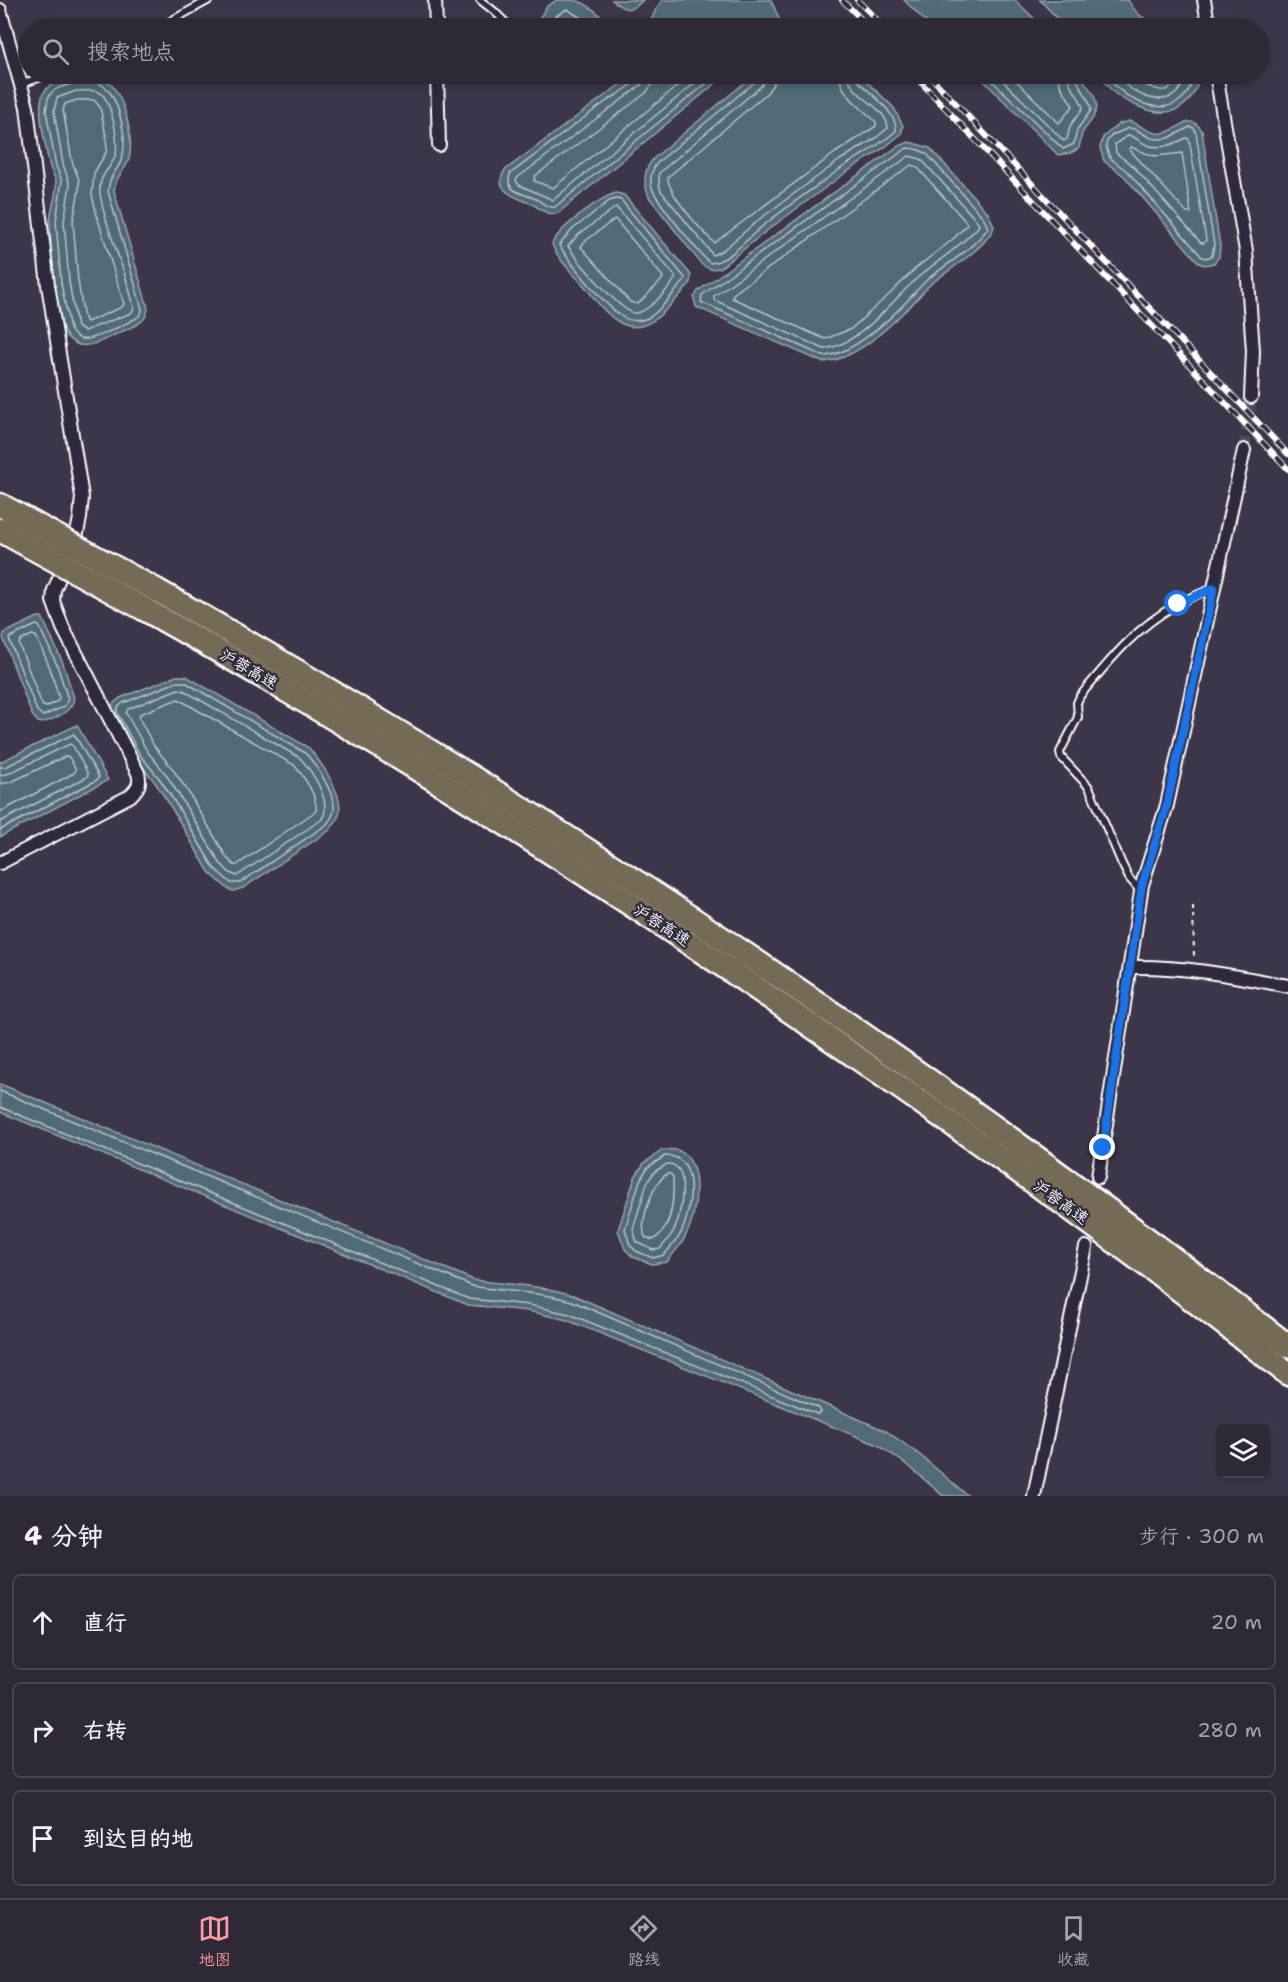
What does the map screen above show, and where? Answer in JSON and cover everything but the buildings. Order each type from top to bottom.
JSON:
[{"type":"highway","name":"沪蓉高速","points":[[0,506],[44,542],[427,749],[661,897],[865,1035],[1029,1151],[1128,1223],[1288,1346]]},
{"type":"highway","name":"沪蓉高速","points":[[0,531],[44,542]]},
{"type":"highway","name":"沪蓉高速","points":[[151,600],[533,841],[746,981],[1025,1175],[1288,1374]]},
{"type":"street","points":[[435,0],[436,18]]},
{"type":"street","points":[[1204,0],[1207,18]]},
{"type":"street","points":[[0,10],[18,73]]},
{"type":"street","points":[[0,862],[130,796],[139,784],[138,773],[52,601],[54,590],[76,538],[82,497],[48,285],[27,107],[21,84]]},
{"type":"street","points":[[437,84],[439,145]]},
{"type":"street","points":[[1218,84],[1246,251],[1253,351],[1251,398]]},
{"type":"street","points":[[1098,1177],[1141,893],[1167,805],[1244,450]]},
{"type":"street","points":[[1131,968],[1194,969],[1288,986]]},
{"type":"street","points":[[1034,1496],[1086,1247]]},
{"type":"lane","points":[[176,18],[209,0]]},
{"type":"lane","points":[[480,0],[501,18]]},
{"type":"lane","points":[[1141,893],[1129,878],[1122,864],[1089,787],[1061,757],[1060,752],[1078,717],[1077,703],[1080,696],[1120,648],[1167,610],[1214,588]]},
{"type":"path","points":[[1193,906],[1194,969]]},
{"type":"water","points":[[557,0],[578,1],[589,6],[602,18],[539,18],[547,6]]},
{"type":"water","points":[[612,0],[643,0],[635,7],[628,9]]},
{"type":"water","points":[[662,0],[771,0],[779,18],[652,18]]},
{"type":"water","points":[[904,0],[1015,0],[1034,18],[922,18]]},
{"type":"water","points":[[1040,0],[1128,0],[1136,12],[1145,18],[1057,18]]},
{"type":"water","points":[[53,84],[111,84],[122,103],[129,129],[128,162],[118,178],[114,191],[148,308],[143,321],[90,345],[79,345],[66,336],[56,296],[50,220],[56,182],[46,151],[41,109],[43,94]]},
{"type":"water","points":[[621,84],[715,84],[558,213],[544,212],[508,193],[501,183],[505,170]]},
{"type":"water","points":[[743,84],[869,84],[894,108],[903,126],[901,134],[884,148],[848,171],[720,268],[710,269],[702,265],[649,197],[645,181],[646,172],[654,158]]},
{"type":"water","points":[[987,84],[1086,84],[1094,95],[1097,107],[1093,118],[1082,133],[1079,148],[1071,153],[1058,155]]},
{"type":"water","points":[[1198,84],[1191,98],[1184,105],[1169,112],[1159,112],[1137,106],[1120,97],[1107,85]]},
{"type":"water","points":[[1129,121],[1156,133],[1163,133],[1192,122],[1202,131],[1220,246],[1219,257],[1214,263],[1204,265],[1199,263],[1124,176],[1104,161],[1100,148],[1103,137],[1119,124]]},
{"type":"water","points":[[909,142],[930,148],[988,213],[994,226],[980,246],[931,284],[880,334],[846,356],[822,362],[696,307],[694,298],[698,291],[897,147]]},
{"type":"water","points":[[616,193],[624,195],[691,275],[690,284],[659,317],[640,326],[630,326],[619,322],[610,315],[562,262],[552,244],[562,230],[580,214]]},
{"type":"water","points":[[42,617],[63,663],[74,698],[66,711],[42,723],[32,715],[3,638],[4,633]]},
{"type":"water","points":[[176,676],[186,676],[309,748],[337,793],[339,814],[330,830],[243,888],[233,891],[209,872],[168,802],[136,759],[110,712],[113,704],[120,698]]},
{"type":"water","points":[[77,725],[108,780],[0,837],[0,762]]},
{"type":"water","points":[[0,1084],[474,1280],[537,1287],[573,1295],[886,1431],[920,1455],[968,1496],[943,1496],[910,1467],[878,1445],[567,1320],[528,1311],[468,1305],[0,1112]]},
{"type":"water","points":[[663,1150],[677,1150],[686,1156],[692,1165],[695,1176],[695,1202],[690,1226],[682,1242],[667,1262],[652,1264],[633,1257],[625,1249],[618,1230],[635,1177],[644,1163]]},
{"type":"tunnel","points":[[1244,450],[1251,397]]},
{"type":"railway","points":[[842,0],[860,18]]},
{"type":"railway","points":[[857,0],[875,18]]},
{"type":"railway","points":[[922,84],[1288,469]]},
{"type":"railway","points":[[937,84],[1288,454]]},
{"type":"route","points":[[1103,1148],[1142,885],[1167,805],[1214,588],[1178,604]]}]
